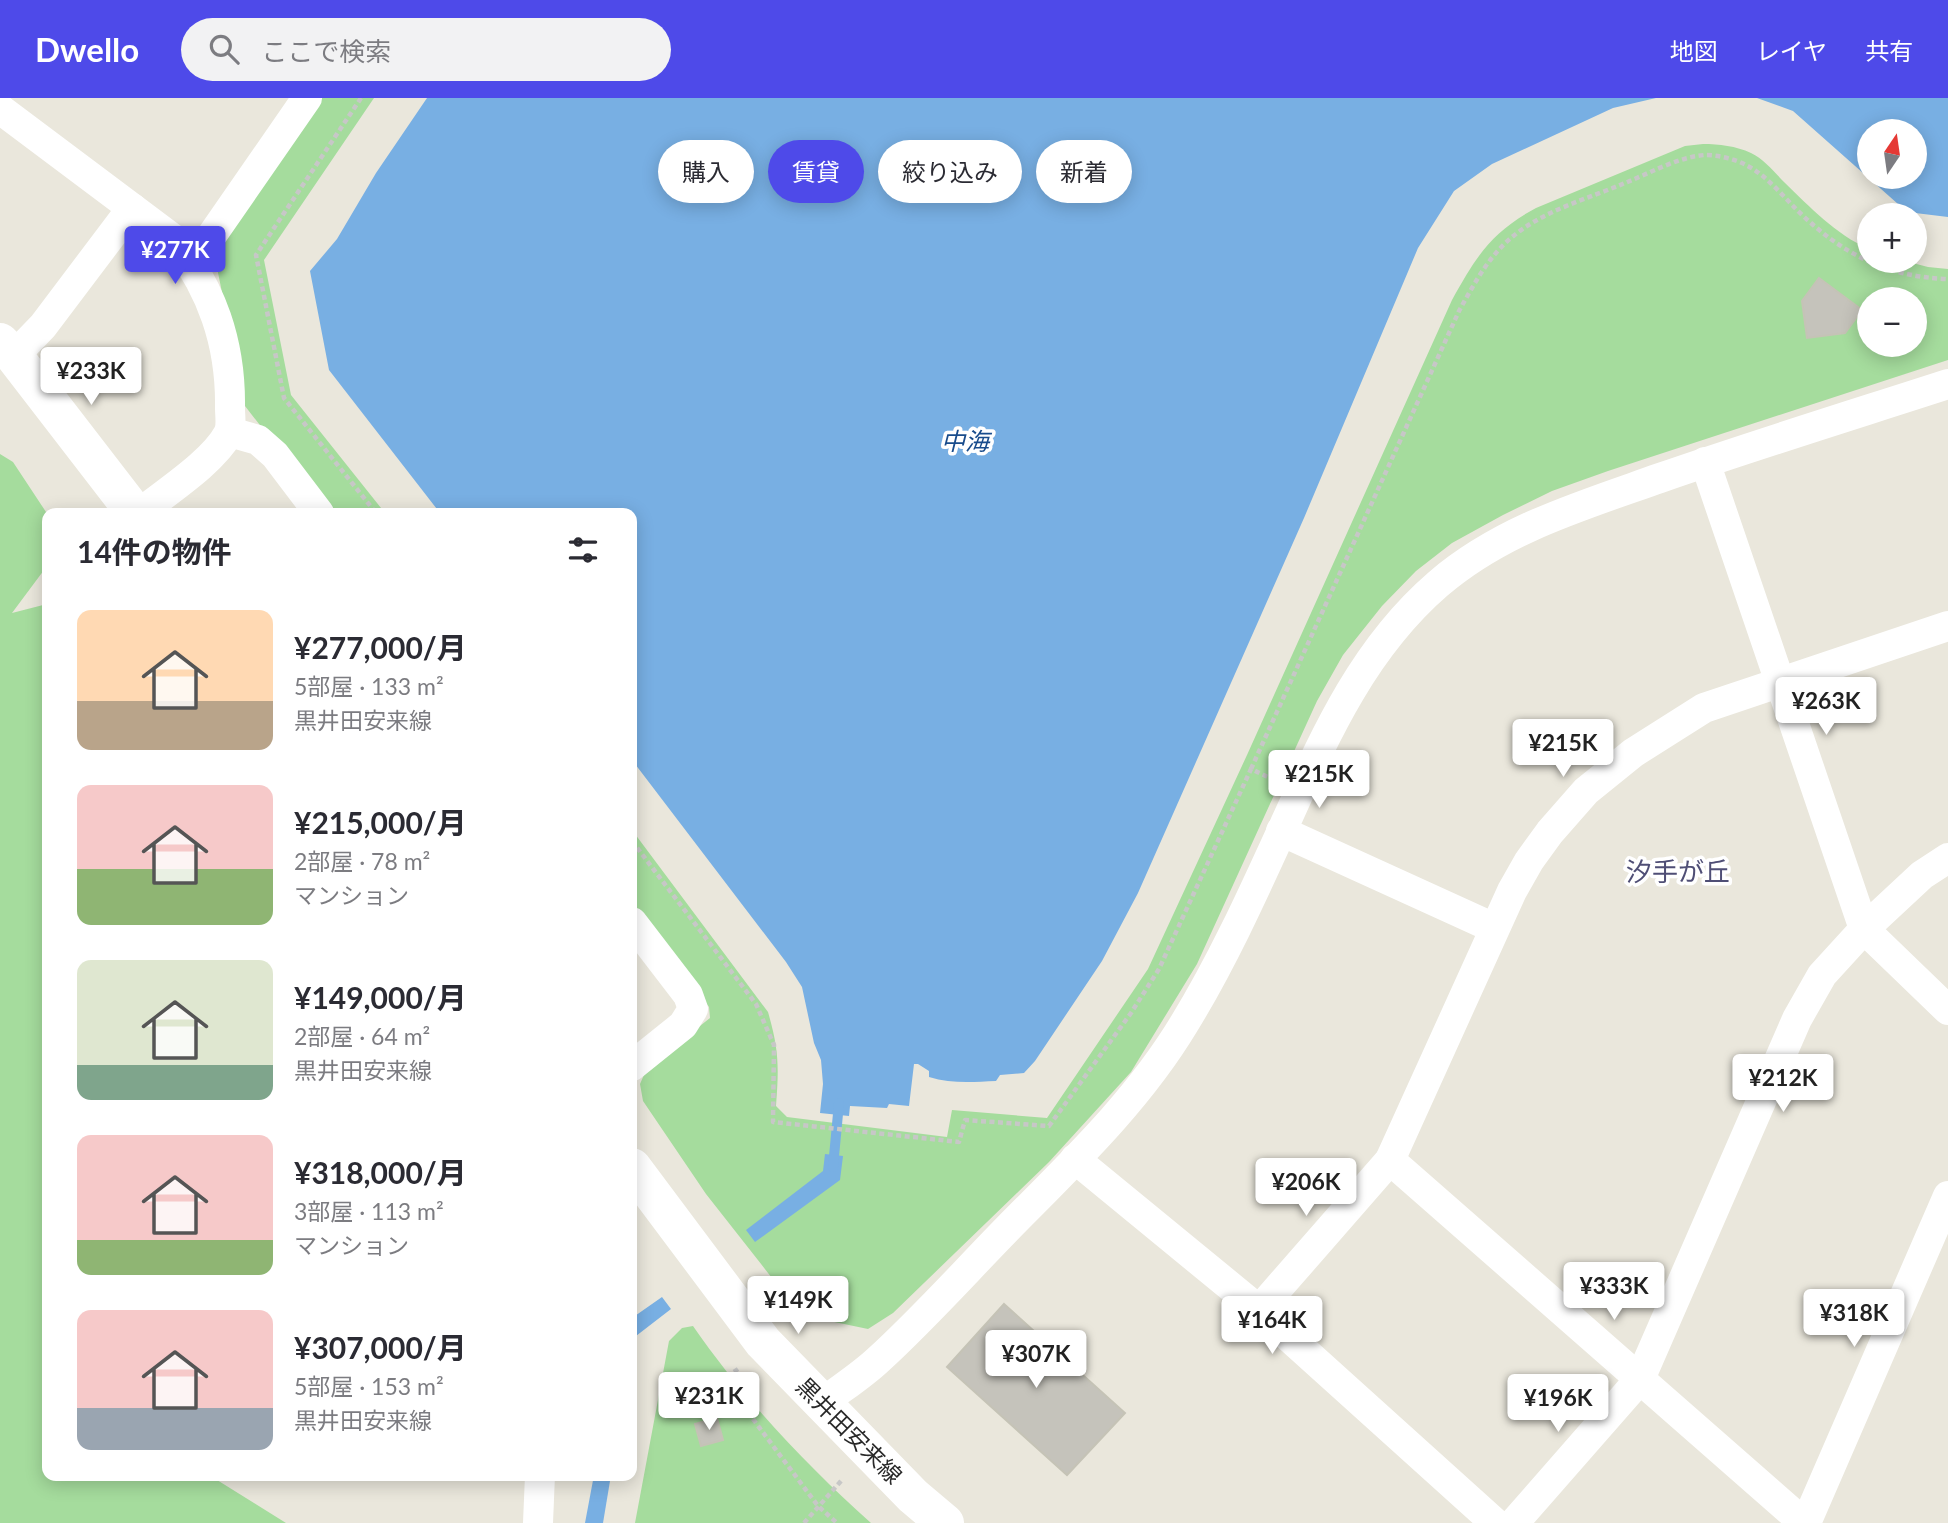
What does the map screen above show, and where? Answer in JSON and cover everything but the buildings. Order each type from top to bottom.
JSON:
[{"type":"main road","points":[[7,349],[131,508]]},
{"type":"main road","name":"黒井田安来線","points":[[637,1174],[763,1342],[913,1496],[945,1523]]},
{"type":"street","points":[[192,264],[307,98]]},
{"type":"street","points":[[0,109],[172,238],[192,264],[216,310],[231,382],[230,432],[214,454],[146,508]]},
{"type":"street","points":[[7,349],[43,326],[132,208]]},
{"type":"street","points":[[821,1404],[877,1362],[1125,1106],[1158,1064],[1212,974],[1321,746],[1357,679],[1378,647],[1405,614],[1474,557],[1510,535],[1548,517],[1705,462],[1948,383]]},
{"type":"street","points":[[230,432],[258,440],[275,455],[314,508]]},
{"type":"street","points":[[1705,462],[1864,929],[1948,1010]]},
{"type":"street","points":[[1259,1310],[1390,1160],[1494,928],[1529,861],[1586,791],[1633,753],[1704,708],[1948,626]]},
{"type":"street","points":[[1282,831],[1494,928]]},
{"type":"street","points":[[1514,1523],[1640,1379],[1797,1020],[1822,975],[1864,929],[1922,875],[1948,858]]},
{"type":"street","points":[[637,929],[688,995],[693,1009],[683,1025],[637,1062]]},
{"type":"street","points":[[1075,1159],[1259,1310],[1495,1523]]},
{"type":"street","points":[[1390,1160],[1805,1523],[1948,1196]]},
{"type":"street","points":[[538,1523],[540,1481]]},
{"type":"path","points":[[361,98],[256,255],[284,398],[372,508]]},
{"type":"path","points":[[637,848],[756,1004],[774,1045],[773,1122],[959,1142],[964,1120],[1049,1126],[1131,1013],[1159,969],[1459,311],[1478,278],[1510,238],[1547,215],[1681,160],[1705,155],[1724,157],[1747,165],[1819,232],[1864,261],[1927,278],[1948,279]]},
{"type":"path","points":[[1251,769],[1300,791]]},
{"type":"path","points":[[738,1369],[723,1379],[818,1506],[836,1523]]},
{"type":"path","points":[[804,1523],[841,1481]]},
{"type":"green space","points":[[321,98],[374,98],[264,260],[291,395],[381,508],[324,508],[245,406],[213,248]]},
{"type":"green space","points":[[1721,145],[1739,149],[1756,156],[1769,166],[1803,201],[1857,243],[1857,273],[1927,273],[1927,267],[1948,269],[1948,360],[1552,491],[1452,543],[1416,571],[1382,606],[1343,655],[1317,701],[1197,964],[1131,1072],[1049,1162],[893,1313],[868,1329],[801,1315],[706,1194],[643,1101],[640,1084],[647,1068],[710,1018],[709,1007],[637,913],[637,837],[768,1012],[777,1058],[776,1106],[787,1117],[947,1137],[952,1110],[1047,1118],[1148,969],[1452,300],[1486,247],[1520,217],[1685,146]]},
{"type":"green space","points":[[0,454],[13,462],[43,508],[42,573],[12,613],[42,605],[42,1481],[219,1481],[286,1523],[0,1523]]},
{"type":"green space","points":[[693,1326],[732,1379],[776,1429],[871,1523],[635,1523],[669,1341],[682,1328]]},
{"type":"water","name":"中海","points":[[427,98],[1656,98],[1613,108],[1492,164],[1454,191],[1418,248],[1304,518],[1138,893],[1102,961],[1035,1061],[1024,1073],[1000,1075],[996,1081],[970,1082],[929,1077],[929,1071],[914,1064],[909,1106],[850,1106],[849,1116],[820,1113],[823,1084],[821,1060],[814,1043],[802,987],[786,962],[637,767],[637,508],[436,508],[329,370],[310,271],[337,239],[376,173]]},
{"type":"water","points":[[1757,98],[1948,98],[1948,217],[1927,214],[1927,203],[1897,203],[1881,189],[1927,189],[1927,119],[1857,119],[1857,168],[1793,111]]},
{"type":"water","points":[[825,1154],[843,1156],[840,1180],[755,1242],[746,1230],[823,1171]]},
{"type":"water","points":[[662,1297],[671,1309],[637,1335],[637,1314]]},
{"type":"water","points":[[593,1481],[610,1481],[603,1523],[585,1523]]},
{"type":"waterway","points":[[833,1167],[839,1103]]},
{"type":"district","name":"汐手が丘","points":[[1678,872]]}]
